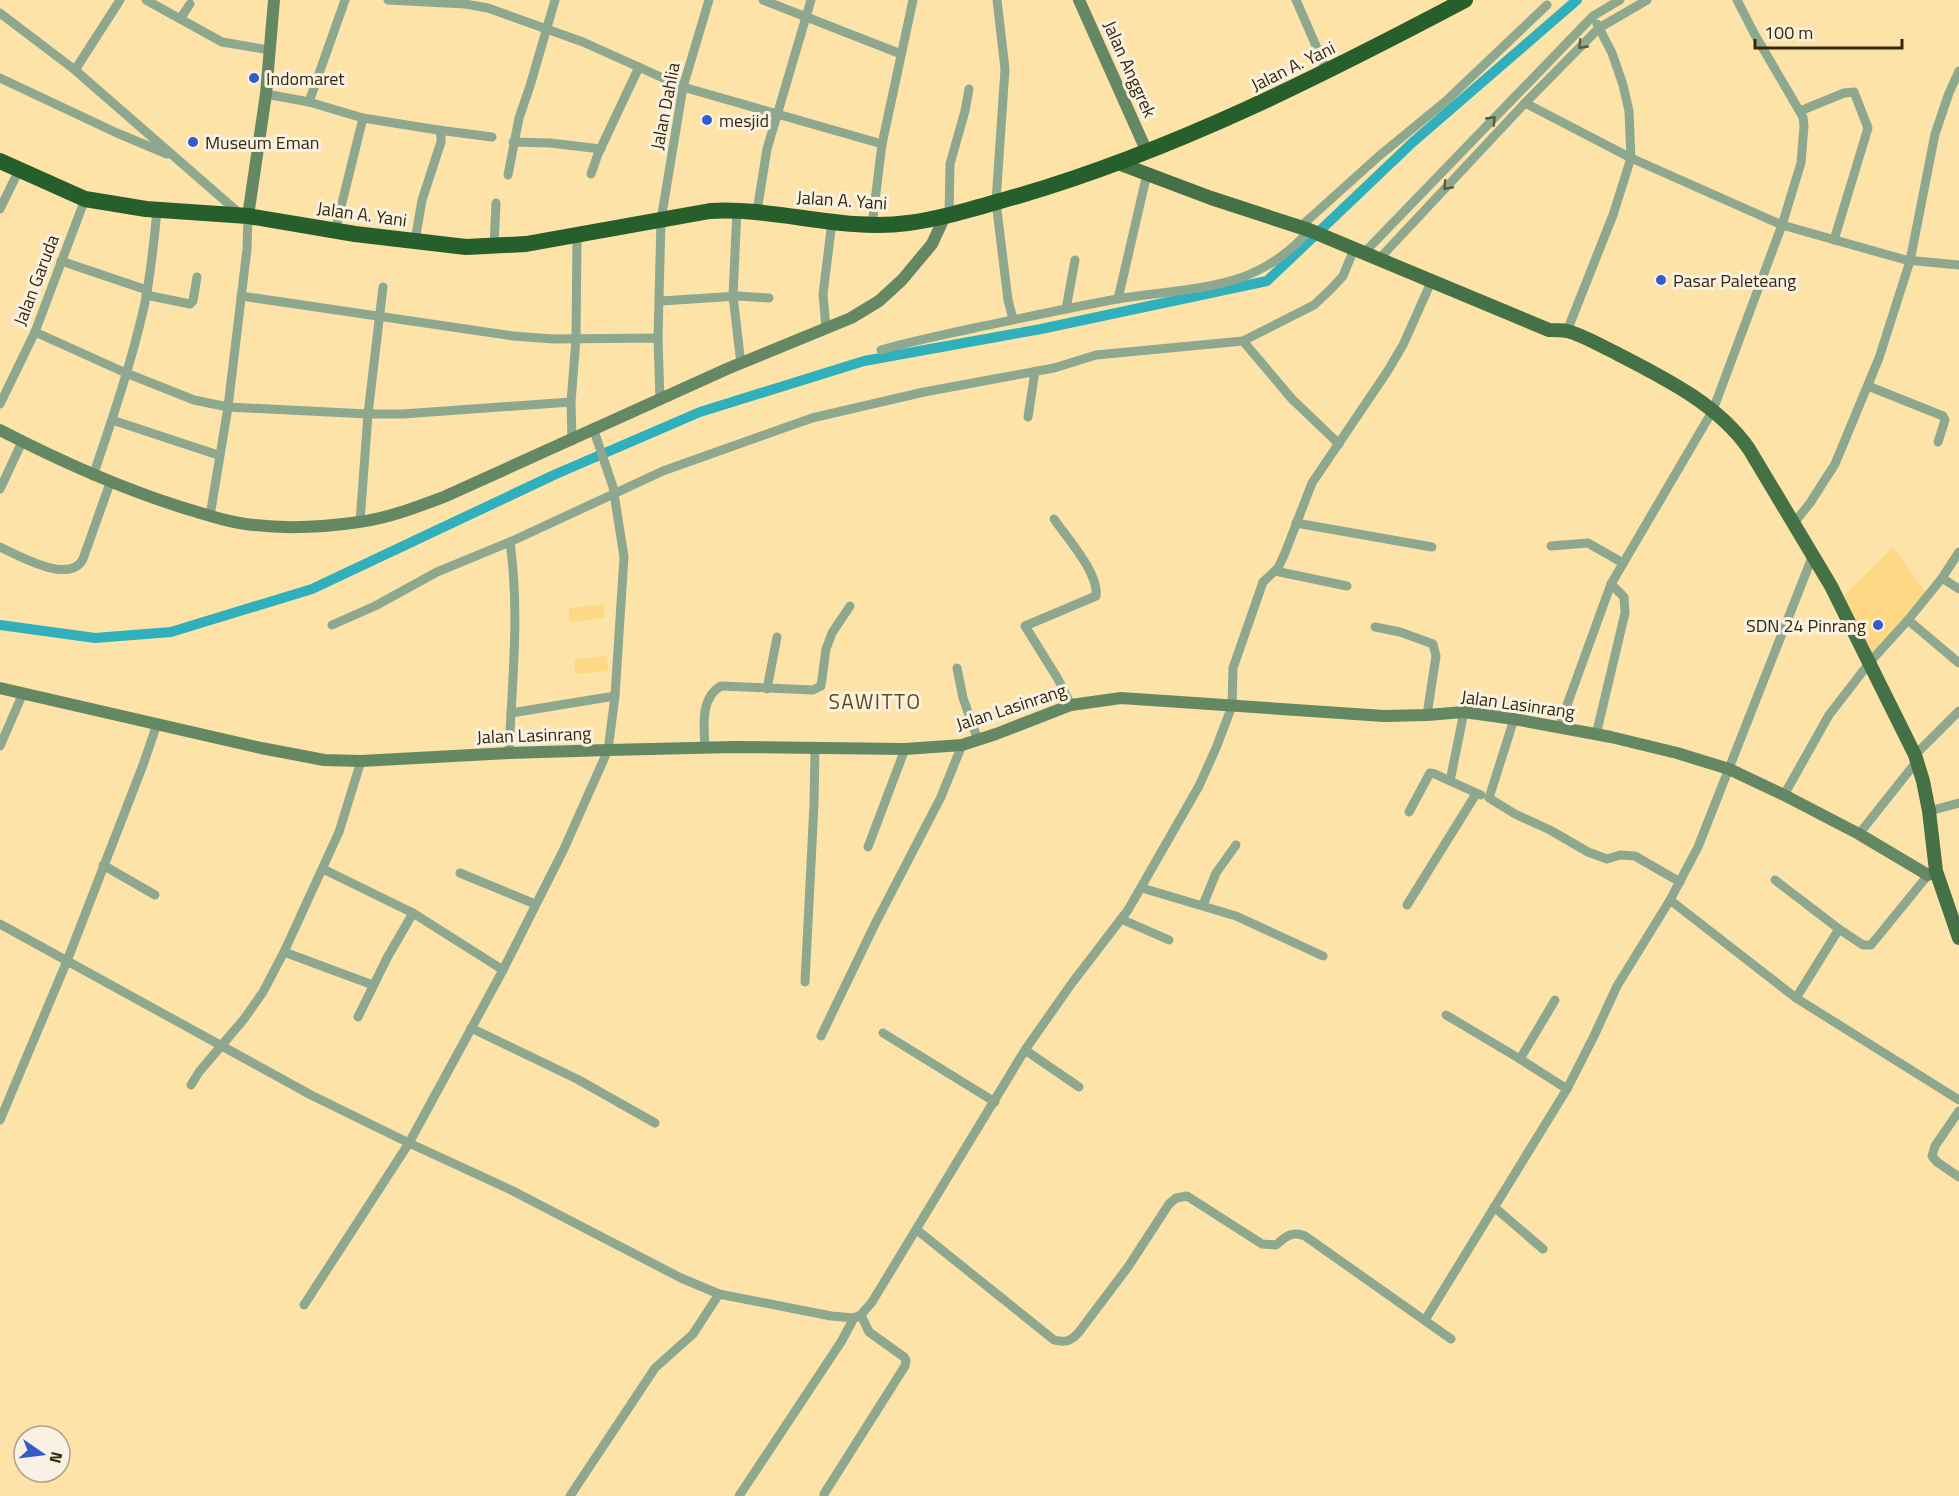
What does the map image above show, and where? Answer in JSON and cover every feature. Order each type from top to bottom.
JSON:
[{"type":"highway","name":"Jalan A. Yani","points":[[0,161],[85,199],[157,210],[245,216],[335,231],[466,247],[526,244],[710,212],[737,210],[832,222],[872,225],[907,223],[947,215],[1054,185],[1147,152],[1258,105],[1379,46],[1466,0]]},
{"type":"main road","points":[[1118,163],[1211,198],[1307,229],[1549,330],[1567,331],[1592,341],[1652,372],[1713,410],[1744,442],[1813,555],[1870,662],[1916,758],[1929,811],[1932,873],[1959,938]]},
{"type":"street","points":[[75,70],[120,0]]},
{"type":"street","points":[[146,0],[222,42],[269,51]]},
{"type":"street","points":[[210,516],[218,455],[228,407],[242,296],[247,249],[245,216],[266,94],[274,0]]},
{"type":"street","points":[[309,102],[345,0]]},
{"type":"street","points":[[388,0],[442,1],[488,8],[546,29],[683,87],[882,144]]},
{"type":"street","points":[[508,174],[513,142],[555,0]]},
{"type":"street","name":"Jalan Dahlia","points":[[660,400],[658,339],[661,301],[661,220],[683,87],[709,0]]},
{"type":"street","points":[[763,0],[901,54]]},
{"type":"street","points":[[757,211],[765,159],[810,0]]},
{"type":"street","points":[[872,225],[882,144],[913,0]]},
{"type":"street","points":[[997,0],[1005,69],[996,202],[1008,300],[1013,319]]},
{"type":"street","points":[[1296,0],[1327,71]]},
{"type":"street","points":[[332,625],[375,606],[437,572],[510,542],[613,490],[812,418],[924,392],[1035,371],[1096,355],[1243,341],[1314,304],[1330,291],[1343,276],[1354,249],[1593,16],[1620,0]]},
{"type":"street","points":[[1379,259],[1525,103],[1599,28],[1647,0]]},
{"type":"street","points":[[1559,727],[1611,584],[1713,410],[1782,225],[1801,163],[1804,126],[1800,111],[1737,0]]},
{"type":"street","name":"Jalan Anggrek","points":[[1081,1],[1147,152]]},
{"type":"street","points":[[180,20],[190,4]]},
{"type":"street","points":[[881,350],[911,341],[1013,319],[1118,299],[1206,286],[1243,277],[1279,257],[1301,240],[1307,229],[1379,156],[1446,100],[1547,5]]},
{"type":"street","points":[[0,13],[75,70],[245,216]]},
{"type":"street","points":[[1567,331],[1612,215],[1631,158],[1629,111],[1623,85],[1612,52],[1593,16]]},
{"type":"street","points":[[591,174],[639,67]]},
{"type":"street","points":[[1794,523],[1835,464],[1879,358],[1910,261],[1935,134],[1959,72]]},
{"type":"street","points":[[0,78],[117,133],[173,156]]},
{"type":"street","points":[[0,430],[110,483],[210,516],[252,525],[316,526],[360,522],[401,512],[446,496],[572,441],[596,435],[660,400],[851,318],[870,307],[902,280],[932,244],[947,215],[950,164],[969,89]]},
{"type":"street","points":[[1800,111],[1844,93],[1854,92],[1868,126],[1834,240]]},
{"type":"street","points":[[266,94],[309,102],[363,118],[492,137]]},
{"type":"street","points":[[1525,103],[1631,158],[1782,225],[1910,261],[1959,265]]},
{"type":"street","points":[[335,231],[363,118]]},
{"type":"street","points":[[414,241],[422,200],[441,142],[441,134],[438,130]]},
{"type":"street","points":[[513,142],[550,143],[601,149]]},
{"type":"street","points":[[0,209],[19,170]]},
{"type":"street","points":[[1118,299],[1147,174]]},
{"type":"street","name":"Jalan Garuda","points":[[0,404],[35,332],[85,199]]},
{"type":"street","points":[[494,246],[496,203]]},
{"type":"street","points":[[93,476],[126,373],[146,292],[157,210]]},
{"type":"street","points":[[737,210],[733,296],[741,364]]},
{"type":"street","points":[[826,328],[823,294],[832,222]]},
{"type":"street","points":[[572,441],[571,402],[576,339],[577,236]]},
{"type":"street","points":[[1066,309],[1075,260]]},
{"type":"street","points":[[61,261],[146,292],[190,304],[193,301],[197,277]]},
{"type":"street","points":[[739,1496],[857,1316],[872,1302],[1025,1050],[1142,888],[1199,786],[1216,748],[1232,706],[1233,668],[1263,582],[1275,571],[1285,553],[1308,488],[1403,345],[1432,280]]},
{"type":"street","points":[[360,522],[368,414],[383,287]]},
{"type":"street","points":[[242,296],[513,336],[554,339],[658,339]]},
{"type":"street","points":[[661,301],[733,296],[769,298]]},
{"type":"street","points":[[35,332],[126,373],[194,400],[228,407],[368,414],[488,409],[571,402]]},
{"type":"street","points":[[1243,341],[1292,399],[1338,444]]},
{"type":"street","points":[[1028,417],[1035,371]]},
{"type":"street","points":[[1868,386],[1943,416],[1945,420],[1938,441]]},
{"type":"street","points":[[112,420],[218,455]]},
{"type":"street","points":[[304,1305],[409,1143],[503,970],[562,851],[608,750],[615,696],[624,558],[613,490],[596,435]]},
{"type":"street","points":[[0,489],[22,442]]},
{"type":"street","points":[[0,547],[51,568],[64,570],[75,568],[83,559],[110,483]]},
{"type":"street","points":[[1054,519],[1089,569],[1096,586],[1096,596],[1025,626],[1071,705]]},
{"type":"street","points":[[1296,523],[1432,547]]},
{"type":"street","points":[[509,753],[516,623],[515,581],[510,542]]},
{"type":"street","points":[[1551,546],[1588,543],[1623,563]]},
{"type":"street","points":[[1784,795],[1829,715],[1870,662],[1942,578],[1959,552]]},
{"type":"street","points":[[1425,1320],[1567,1089],[1617,986],[1670,900],[1698,847],[1813,555]]},
{"type":"street","points":[[1275,571],[1347,586]]},
{"type":"street","points":[[1942,578],[1959,589]]},
{"type":"street","points":[[1596,735],[1625,613],[1624,597],[1611,584]]},
{"type":"street","points":[[705,747],[706,705],[712,691],[720,686],[813,690],[821,686],[826,649],[832,633],[850,606]]},
{"type":"street","points":[[1908,620],[1959,663]]},
{"type":"street","points":[[1375,627],[1400,632],[1433,644],[1436,656],[1427,716]]},
{"type":"street","points":[[767,689],[777,637]]},
{"type":"street","points":[[957,668],[963,698],[978,740]]},
{"type":"street","name":"Jalan Lasinrang","points":[[0,688],[297,755],[324,760],[361,761],[509,753],[705,747],[815,749],[962,745],[1071,705],[1103,700],[1142,699],[1384,716],[1427,716],[1464,712],[1514,718],[1645,744],[1729,768],[1932,873]]},
{"type":"street","points":[[0,746],[23,693]]},
{"type":"street","points":[[511,713],[615,696]]},
{"type":"street","points":[[1859,834],[1916,758],[1959,711]]},
{"type":"street","points":[[1450,781],[1464,712]]},
{"type":"street","points":[[1489,798],[1514,718]]},
{"type":"street","points":[[0,1120],[67,961],[157,724]]},
{"type":"street","points":[[821,1036],[875,924],[941,797],[962,745]]},
{"type":"street","points":[[868,847],[905,748]]},
{"type":"street","points":[[805,982],[815,749]]},
{"type":"street","points":[[191,1085],[263,992],[284,952],[339,832],[361,761]]},
{"type":"street","points":[[1409,812],[1430,773],[1435,774],[1489,798],[1588,852],[1607,859],[1620,855],[1635,856],[1680,882]]},
{"type":"street","points":[[1407,905],[1476,794]]},
{"type":"street","points":[[1929,811],[1959,803]]},
{"type":"street","points":[[1203,905],[1216,873],[1236,844]]},
{"type":"street","points":[[103,865],[155,895]]},
{"type":"street","points":[[323,869],[413,913],[503,970]]},
{"type":"street","points":[[460,873],[535,904]]},
{"type":"street","points":[[1775,880],[1839,929],[1863,945],[1871,945],[1932,873]]},
{"type":"street","points":[[1142,888],[1236,916],[1323,956]]},
{"type":"street","points":[[1670,900],[1796,998],[1959,1100]]},
{"type":"street","points":[[357,1017],[413,913]]},
{"type":"street","points":[[1121,920],[1169,940]]},
{"type":"street","points":[[1,928],[67,961],[311,1095],[511,1190],[681,1278],[719,1294],[831,1316],[857,1316]]},
{"type":"street","points":[[1796,998],[1839,929]]},
{"type":"street","points":[[284,952],[373,985]]},
{"type":"street","points":[[1520,1059],[1556,1000]]},
{"type":"street","points":[[1446,1015],[1567,1089]]},
{"type":"street","points":[[471,1028],[577,1079],[655,1122]]},
{"type":"street","points":[[883,1033],[995,1102]]},
{"type":"street","points":[[1025,1050],[1079,1087]]},
{"type":"street","points":[[1959,1111],[1935,1146],[1932,1156],[1936,1162],[1959,1177]]},
{"type":"street","points":[[917,1230],[1049,1336],[1061,1342],[1072,1340],[1079,1332],[1128,1267],[1169,1204],[1181,1196],[1191,1198],[1262,1244],[1276,1245],[1289,1234],[1294,1233],[1305,1236],[1451,1339]]},
{"type":"street","points":[[1494,1207],[1543,1250]]},
{"type":"street","points":[[570,1496],[655,1368],[693,1334],[719,1294]]},
{"type":"street","points":[[824,1494],[905,1366],[904,1357],[869,1332],[857,1316]]},
{"type":"shaded area","name":"SDN 24 Pinrang","points":[[1893,547],[1926,593],[1872,655],[1844,595]]},
{"type":"shaded area","points":[[604,604],[604,618],[569,622],[569,608]]},
{"type":"shaded area","points":[[607,656],[608,671],[575,674],[574,659]]},
{"type":"waterway","points":[[0,625],[95,638],[171,632],[312,589],[556,474],[700,412],[864,361],[1041,329],[1267,281],[1413,142],[1577,0]]},
{"type":"place","name":"Indomaret","points":[[254,78]]},
{"type":"place","name":"mesjid","points":[[707,120]]},
{"type":"place","name":"Museum Eman","points":[[193,142]]},
{"type":"place","name":"Pasar Paleteang","points":[[1661,280]]},
{"type":"place","name":"SDN 24 Pinrang","points":[[1878,625]]},
{"type":"district","name":"SAWITTO","points":[[875,701]]}]
